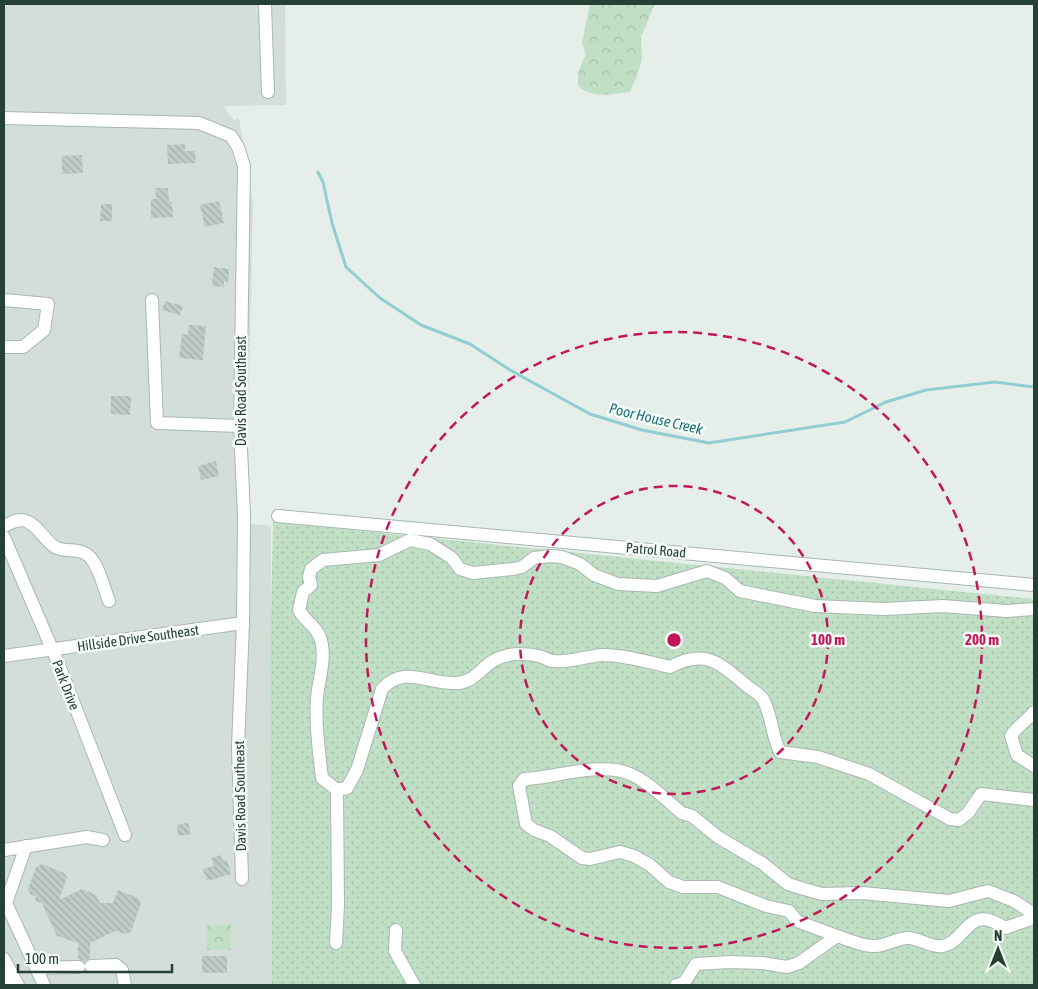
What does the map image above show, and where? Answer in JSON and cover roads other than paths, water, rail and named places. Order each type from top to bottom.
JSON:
[{"type":"street","points":[[266,4],[268,92]]},
{"type":"street","name":"Davis Road Southeast","points":[[4,118],[200,123],[230,136],[238,147],[244,166],[240,426],[244,515],[243,623],[238,747],[242,879]]},
{"type":"street","points":[[4,300],[48,304],[44,330],[23,347],[4,347]]},
{"type":"street","points":[[152,300],[157,423],[240,426]]},
{"type":"street","name":"Patrol Road","points":[[278,516],[1034,585]]},
{"type":"street","points":[[4,526],[15,520],[25,520],[34,525],[54,546],[63,550],[78,549],[93,560],[109,600]]},
{"type":"street","name":"Park Drive","points":[[4,537],[52,650],[124,835]]},
{"type":"street","points":[[1034,609],[1006,611],[943,606],[884,609],[815,606],[740,591],[725,578],[707,571],[656,586],[618,584],[594,575],[580,564],[562,557],[550,556],[534,558],[522,567],[474,573],[460,569],[452,558],[435,546],[422,541],[410,540],[379,554],[323,560],[312,568],[309,577],[311,585],[303,592],[298,610],[304,619],[314,626],[321,640],[323,654],[317,698],[319,753],[322,778],[337,790],[347,788],[357,770],[382,688],[391,679],[401,676],[457,683],[471,680],[490,660],[507,655],[540,656],[552,662],[604,655],[635,661],[644,660],[670,668],[683,660],[698,658],[714,660],[730,670],[764,699],[774,740],[780,752],[818,756],[860,770],[950,818],[959,820],[968,813],[981,794],[1034,800]]},
{"type":"street","name":"Hillside Drive Southeast","points":[[4,656],[243,623]]},
{"type":"street","points":[[1034,712],[1011,736],[1017,756],[1034,766]]},
{"type":"street","points":[[1034,914],[1014,901],[988,892],[948,901],[862,893],[822,894],[793,886],[762,863],[718,837],[692,816],[682,813],[629,773],[607,770],[524,779],[519,786],[526,824],[534,830],[550,836],[582,858],[590,859],[620,852],[634,856],[650,865],[669,882],[683,887],[718,887],[766,906],[789,911],[797,921],[866,945],[880,946],[908,938],[935,946],[944,946],[952,942],[969,923],[982,920],[996,922],[1005,928],[1034,918]]},
{"type":"street","points":[[336,943],[338,905],[337,790]]},
{"type":"street","points":[[4,850],[87,838],[103,840]]},
{"type":"street","points":[[26,846],[6,903],[38,968],[44,985]]},
{"type":"street","points":[[396,930],[394,952],[414,985]]},
{"type":"street","points":[[676,985],[684,983],[696,964],[730,962],[787,967],[799,963],[837,936]]},
{"type":"street","points":[[4,959],[18,985]]},
{"type":"street","points":[[38,968],[116,966],[122,970],[125,985]]},
{"type":"street","points":[[4,977],[6,985]]},
{"type":"waterway","name":"Poor House Creek","points":[[318,172],[323,182],[332,223],[346,267],[380,298],[421,325],[470,344],[510,370],[590,414],[642,430],[709,443],[845,422],[886,402],[926,390],[995,382],[1034,387]]}]
